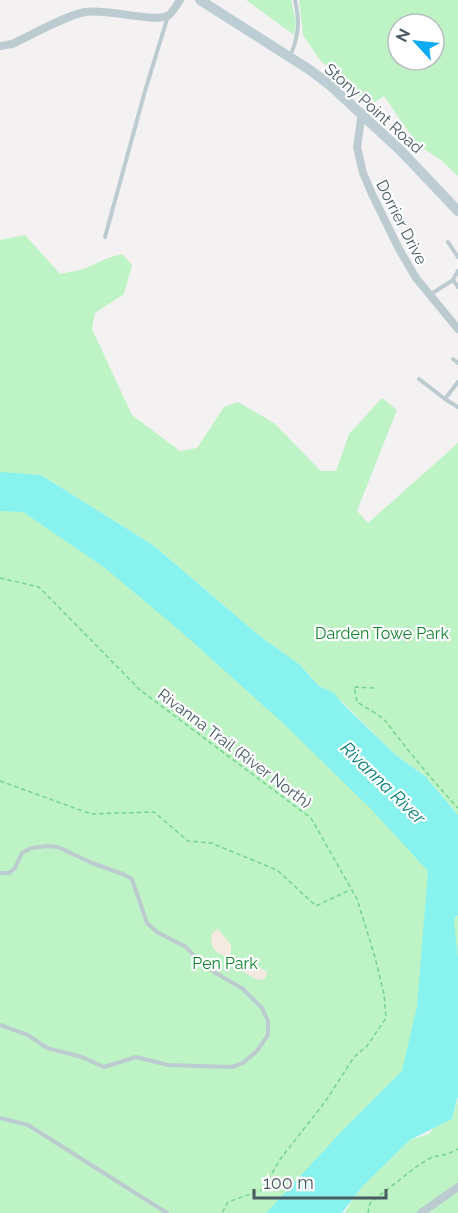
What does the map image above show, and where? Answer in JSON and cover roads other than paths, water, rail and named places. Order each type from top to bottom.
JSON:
[{"type":"main road","name":"Stony Point Road","points":[[200,0],[332,86],[401,151],[458,211]]},
{"type":"street","points":[[0,46],[12,44],[83,12],[114,11],[161,18],[169,15],[180,0]]},
{"type":"street","name":"Dorrier Drive","points":[[362,113],[357,147],[363,173],[399,249],[416,278],[458,329]]},
{"type":"street","points":[[421,1213],[458,1187]]},
{"type":"lane","points":[[290,57],[298,35],[299,24],[295,0]]},
{"type":"lane","points":[[105,237],[169,15]]},
{"type":"lane","points":[[448,242],[458,257]]},
{"type":"lane","points":[[430,295],[453,280],[458,271]]},
{"type":"lane","points":[[453,280],[458,287]]},
{"type":"lane","points":[[453,359],[458,363]]},
{"type":"lane","points":[[418,379],[458,407]]},
{"type":"lane","points":[[446,399],[458,382]]},
{"type":"lane","points":[[0,873],[9,873],[15,868],[22,853],[31,848],[47,846],[58,847],[132,879],[147,923],[157,932],[186,947],[214,972],[243,989],[262,1008],[268,1021],[268,1035],[257,1051],[243,1063],[232,1067],[168,1065],[136,1057],[104,1066],[48,1048],[28,1035],[0,1025]]},
{"type":"lane","points":[[0,1118],[28,1125],[167,1213]]},
{"type":"water","name":"Rivanna River","points":[[0,472],[41,475],[153,545],[261,637],[299,664],[319,686],[334,693],[397,756],[425,776],[458,815],[458,915],[454,920],[458,960],[458,1096],[452,1119],[410,1140],[363,1186],[342,1213],[266,1213],[342,1131],[402,1071],[417,1006],[428,871],[371,809],[286,726],[178,629],[105,568],[23,512],[0,511]]},
{"type":"park label","name":"Darden Towe Park","points":[[382,633]]},
{"type":"park label","name":"Pen Park","points":[[225,963]]}]
